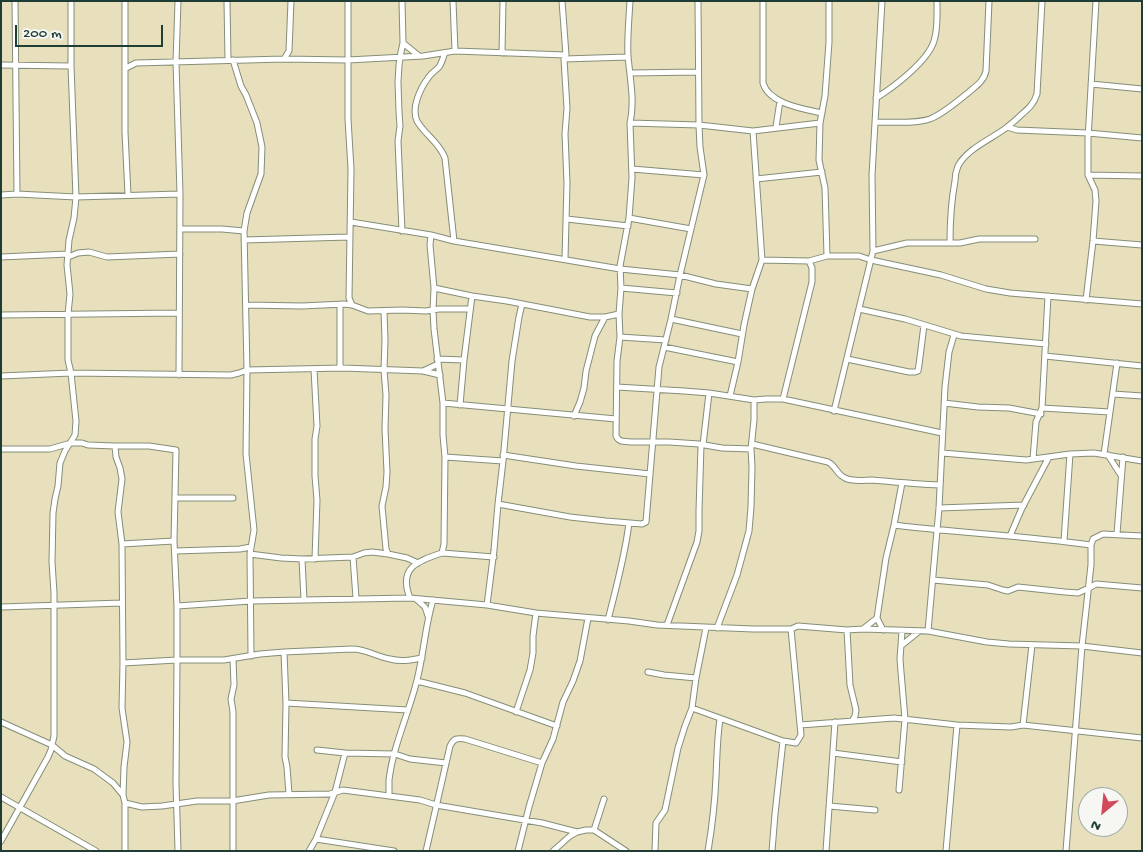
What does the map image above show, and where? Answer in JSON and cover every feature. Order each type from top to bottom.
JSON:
[{"type":"street","points":[[15,1],[17,194]]},
{"type":"street","points":[[1,841],[48,757],[52,745],[54,717],[53,506],[58,486],[60,463],[75,435],[76,421],[68,360],[70,294],[68,255],[69,240],[76,210],[71,66],[71,1]]},
{"type":"street","points":[[125,1],[125,132],[128,195]]},
{"type":"street","points":[[178,1],[176,62],[180,194],[180,375]]},
{"type":"street","points":[[227,1],[230,60],[258,123],[262,147],[262,174],[247,213],[244,231],[247,370],[246,454],[254,530],[250,554],[251,656]]},
{"type":"street","points":[[284,59],[289,51],[291,1]]},
{"type":"street","points":[[348,1],[351,222],[349,237],[349,298],[352,304]]},
{"type":"street","points":[[402,1],[403,43],[398,82],[400,126],[398,141],[402,231]]},
{"type":"street","points":[[453,1],[455,52]]},
{"type":"street","points":[[502,53],[503,1]]},
{"type":"street","points":[[562,1],[567,108],[564,134],[567,171],[565,259]]},
{"type":"street","points":[[630,1],[628,57],[633,97],[630,123],[632,178],[628,226],[620,269],[620,337],[617,361],[616,436],[618,439],[631,442],[669,442],[722,448],[752,446],[828,462],[835,467],[841,476],[852,480],[940,485]]},
{"type":"street","points":[[498,504],[570,517],[642,524],[646,522],[659,367],[704,175],[699,125],[698,1]]},
{"type":"street","points":[[763,1],[763,83],[765,88],[780,101],[795,107],[822,113]]},
{"type":"street","points":[[827,256],[825,188],[819,160],[820,123],[825,96],[828,51],[829,1]]},
{"type":"street","points":[[834,410],[873,251],[872,175],[882,1]]},
{"type":"street","points":[[876,98],[889,90],[929,52],[935,40],[937,1]]},
{"type":"street","points":[[875,122],[929,120],[958,101],[981,82],[986,71],[989,1]]},
{"type":"street","points":[[950,243],[950,213],[959,165],[971,151],[1007,127],[1032,106],[1035,101],[1042,1]]},
{"type":"street","points":[[1086,300],[1096,201],[1095,190],[1088,175],[1088,133],[1096,1]]},
{"type":"street","points":[[403,43],[419,56]]},
{"type":"street","points":[[289,51],[294,59]]},
{"type":"street","points":[[126,68],[136,63],[284,59],[348,60],[455,52],[565,57],[628,57]]},
{"type":"street","points":[[445,53],[439,66],[424,83],[418,96],[415,112],[418,122],[436,142],[445,158],[454,241]]},
{"type":"street","points":[[125,56],[136,63]]},
{"type":"street","points":[[1,65],[71,66]]},
{"type":"street","points":[[630,73],[698,72]]},
{"type":"street","points":[[1091,84],[1142,88]]},
{"type":"street","points":[[776,127],[780,101]]},
{"type":"street","points":[[1018,118],[1026,131]]},
{"type":"street","points":[[630,123],[699,125],[753,131],[820,123]]},
{"type":"street","points":[[1007,127],[1012,130],[1088,133],[1142,138]]},
{"type":"street","points":[[730,396],[752,289],[762,260],[753,131]]},
{"type":"street","points":[[632,169],[704,175]]},
{"type":"street","points":[[756,179],[822,172]]},
{"type":"street","points":[[1088,175],[1142,176]]},
{"type":"street","points":[[1,195],[76,197],[180,194]]},
{"type":"street","points":[[629,218],[691,229]]},
{"type":"street","points":[[567,219],[628,226]]},
{"type":"street","points":[[351,222],[620,269],[680,275],[716,284],[752,289]]},
{"type":"street","points":[[180,229],[244,231]]},
{"type":"street","points":[[431,235],[430,245],[434,288],[433,310],[437,362],[443,403],[445,457],[444,544],[442,553]]},
{"type":"street","points":[[244,240],[349,237]]},
{"type":"street","points":[[873,251],[907,243],[960,243],[979,239],[1026,238],[1035,240]]},
{"type":"street","points":[[1093,241],[1142,245]]},
{"type":"street","points":[[1,257],[68,255],[89,252],[107,257],[180,254]]},
{"type":"street","points":[[762,260],[809,262],[827,256],[859,256],[1010,293],[1142,304]]},
{"type":"street","points":[[783,399],[812,282],[812,268],[809,262]]},
{"type":"street","points":[[434,288],[590,317],[605,317],[619,314]]},
{"type":"street","points":[[621,288],[677,292]]},
{"type":"street","points":[[460,405],[472,296]]},
{"type":"street","points":[[1033,459],[1036,422],[1042,411],[1048,296]]},
{"type":"street","points":[[340,368],[342,304],[349,298]]},
{"type":"street","points":[[246,305],[352,304],[365,310],[384,311],[433,310],[439,308],[470,309]]},
{"type":"street","points":[[487,604],[494,557],[512,361],[522,304]]},
{"type":"street","points":[[858,309],[905,319],[954,335],[1046,344]]},
{"type":"street","points":[[384,311],[386,487],[382,506],[388,554]]},
{"type":"street","points":[[1,315],[180,313]]},
{"type":"street","points":[[574,416],[584,388],[594,336],[605,317]]},
{"type":"street","points":[[671,319],[742,334]]},
{"type":"street","points":[[847,360],[910,372],[918,371],[924,325]]},
{"type":"street","points":[[928,631],[939,508],[945,387],[954,335]]},
{"type":"street","points":[[620,337],[666,340]]},
{"type":"street","points":[[664,347],[738,362]]},
{"type":"street","points":[[1045,356],[1142,366]]},
{"type":"street","points":[[423,372],[437,362],[464,360]]},
{"type":"street","points":[[1117,363],[1106,455],[1121,477]]},
{"type":"street","points":[[1,376],[71,373],[231,375],[247,370],[340,368],[423,372],[440,375]]},
{"type":"street","points":[[314,369],[317,426],[315,439],[317,500],[315,559]]},
{"type":"street","points":[[617,388],[710,393],[754,400],[783,399],[942,433]]},
{"type":"street","points":[[667,625],[698,537],[702,445],[710,393]]},
{"type":"street","points":[[1113,394],[1142,396]]},
{"type":"street","points":[[717,628],[737,575],[749,531],[754,400]]},
{"type":"street","points":[[443,403],[616,419]]},
{"type":"street","points":[[944,403],[1042,411],[1110,412]]},
{"type":"street","points":[[1,450],[50,449],[71,443],[149,446],[176,450],[174,541],[177,606],[176,804],[178,851]]},
{"type":"street","points":[[115,446],[122,479],[118,512],[122,544],[122,708],[127,742],[124,766],[125,851]]},
{"type":"street","points":[[942,453],[989,458],[1033,459],[1094,453],[1142,461]]},
{"type":"street","points":[[1064,541],[1070,454]]},
{"type":"street","points":[[445,457],[503,458],[650,474]]},
{"type":"street","points":[[1010,536],[1049,457]]},
{"type":"street","points":[[1117,534],[1122,457]]},
{"type":"street","points":[[882,630],[877,618],[886,558],[902,483]]},
{"type":"street","points":[[175,498],[233,498]]},
{"type":"street","points":[[939,508],[1024,505]]},
{"type":"street","points":[[608,620],[621,568],[629,523]]},
{"type":"street","points":[[894,525],[1091,545]]},
{"type":"street","points":[[1066,851],[1082,646],[1091,565],[1091,545],[1093,539],[1103,534],[1142,536]]},
{"type":"street","points":[[122,544],[174,541]]},
{"type":"street","points":[[444,544],[452,553]]},
{"type":"street","points":[[175,551],[251,547]]},
{"type":"street","points":[[250,554],[281,558],[315,559],[353,557],[372,552],[418,562]]},
{"type":"street","points":[[428,616],[425,607],[413,598],[407,589],[407,577],[410,568],[418,562],[442,553],[494,557]]},
{"type":"street","points":[[353,557],[356,598]]},
{"type":"street","points":[[406,558],[410,568]]},
{"type":"street","points":[[302,559],[304,600]]},
{"type":"street","points":[[933,580],[983,584],[1003,590],[1018,588],[1078,593],[1096,584],[1142,588]]},
{"type":"street","points":[[177,606],[251,601],[413,598],[487,604],[536,613],[658,625],[753,629],[791,628],[798,626],[847,630],[928,631],[987,642],[1082,646],[1142,653]]},
{"type":"street","points":[[389,796],[389,781],[394,754],[417,681],[428,616],[433,600]]},
{"type":"street","points":[[1,607],[122,603]]},
{"type":"street","points":[[516,712],[530,670],[536,613]]},
{"type":"street","points":[[518,851],[542,763],[553,739],[563,702],[580,661],[588,618]]},
{"type":"street","points":[[863,629],[877,618]]},
{"type":"street","points":[[655,851],[656,823],[665,810],[678,748],[692,708],[706,628]]},
{"type":"street","points":[[692,708],[783,742],[796,743],[801,735],[791,628]]},
{"type":"street","points":[[847,630],[850,685],[856,710],[852,721]]},
{"type":"street","points":[[899,790],[905,719],[900,659],[902,631]]},
{"type":"street","points":[[902,645],[919,632]]},
{"type":"street","points":[[1023,724],[1032,645]]},
{"type":"street","points":[[123,663],[233,659],[284,652],[361,649],[402,661],[422,658]]},
{"type":"street","points":[[284,652],[286,704],[285,757],[289,794]]},
{"type":"street","points":[[233,659],[234,685],[231,699],[233,712],[233,851]]},
{"type":"street","points":[[648,672],[696,678]]},
{"type":"street","points":[[417,681],[465,693],[557,726]]},
{"type":"street","points":[[286,704],[408,710]]},
{"type":"street","points":[[800,725],[894,718],[957,725],[1011,727],[1023,724],[1142,738]]},
{"type":"street","points":[[708,851],[714,803],[716,753],[720,719]]},
{"type":"street","points":[[1,722],[52,745],[65,756],[94,768],[113,782],[124,795]]},
{"type":"street","points":[[826,851],[835,722]]},
{"type":"street","points":[[946,851],[957,725]]},
{"type":"street","points":[[426,851],[453,740],[456,738],[465,739],[542,763]]},
{"type":"street","points":[[772,851],[783,742]]},
{"type":"street","points":[[317,750],[345,753],[394,754],[410,759],[446,763]]},
{"type":"street","points":[[309,851],[316,839],[335,792],[345,753]]},
{"type":"street","points":[[833,753],[902,762]]},
{"type":"street","points":[[125,803],[142,807],[197,801],[232,801],[268,795],[330,794],[343,790],[420,800],[436,805],[542,823],[577,832]]},
{"type":"street","points":[[321,794],[329,805]]},
{"type":"street","points":[[1,797],[96,851]]},
{"type":"street","points":[[594,830],[604,798]]},
{"type":"street","points":[[829,806],[875,810]]},
{"type":"street","points":[[552,851],[577,832],[594,830],[626,851]]},
{"type":"street","points":[[316,839],[394,851]]}]
